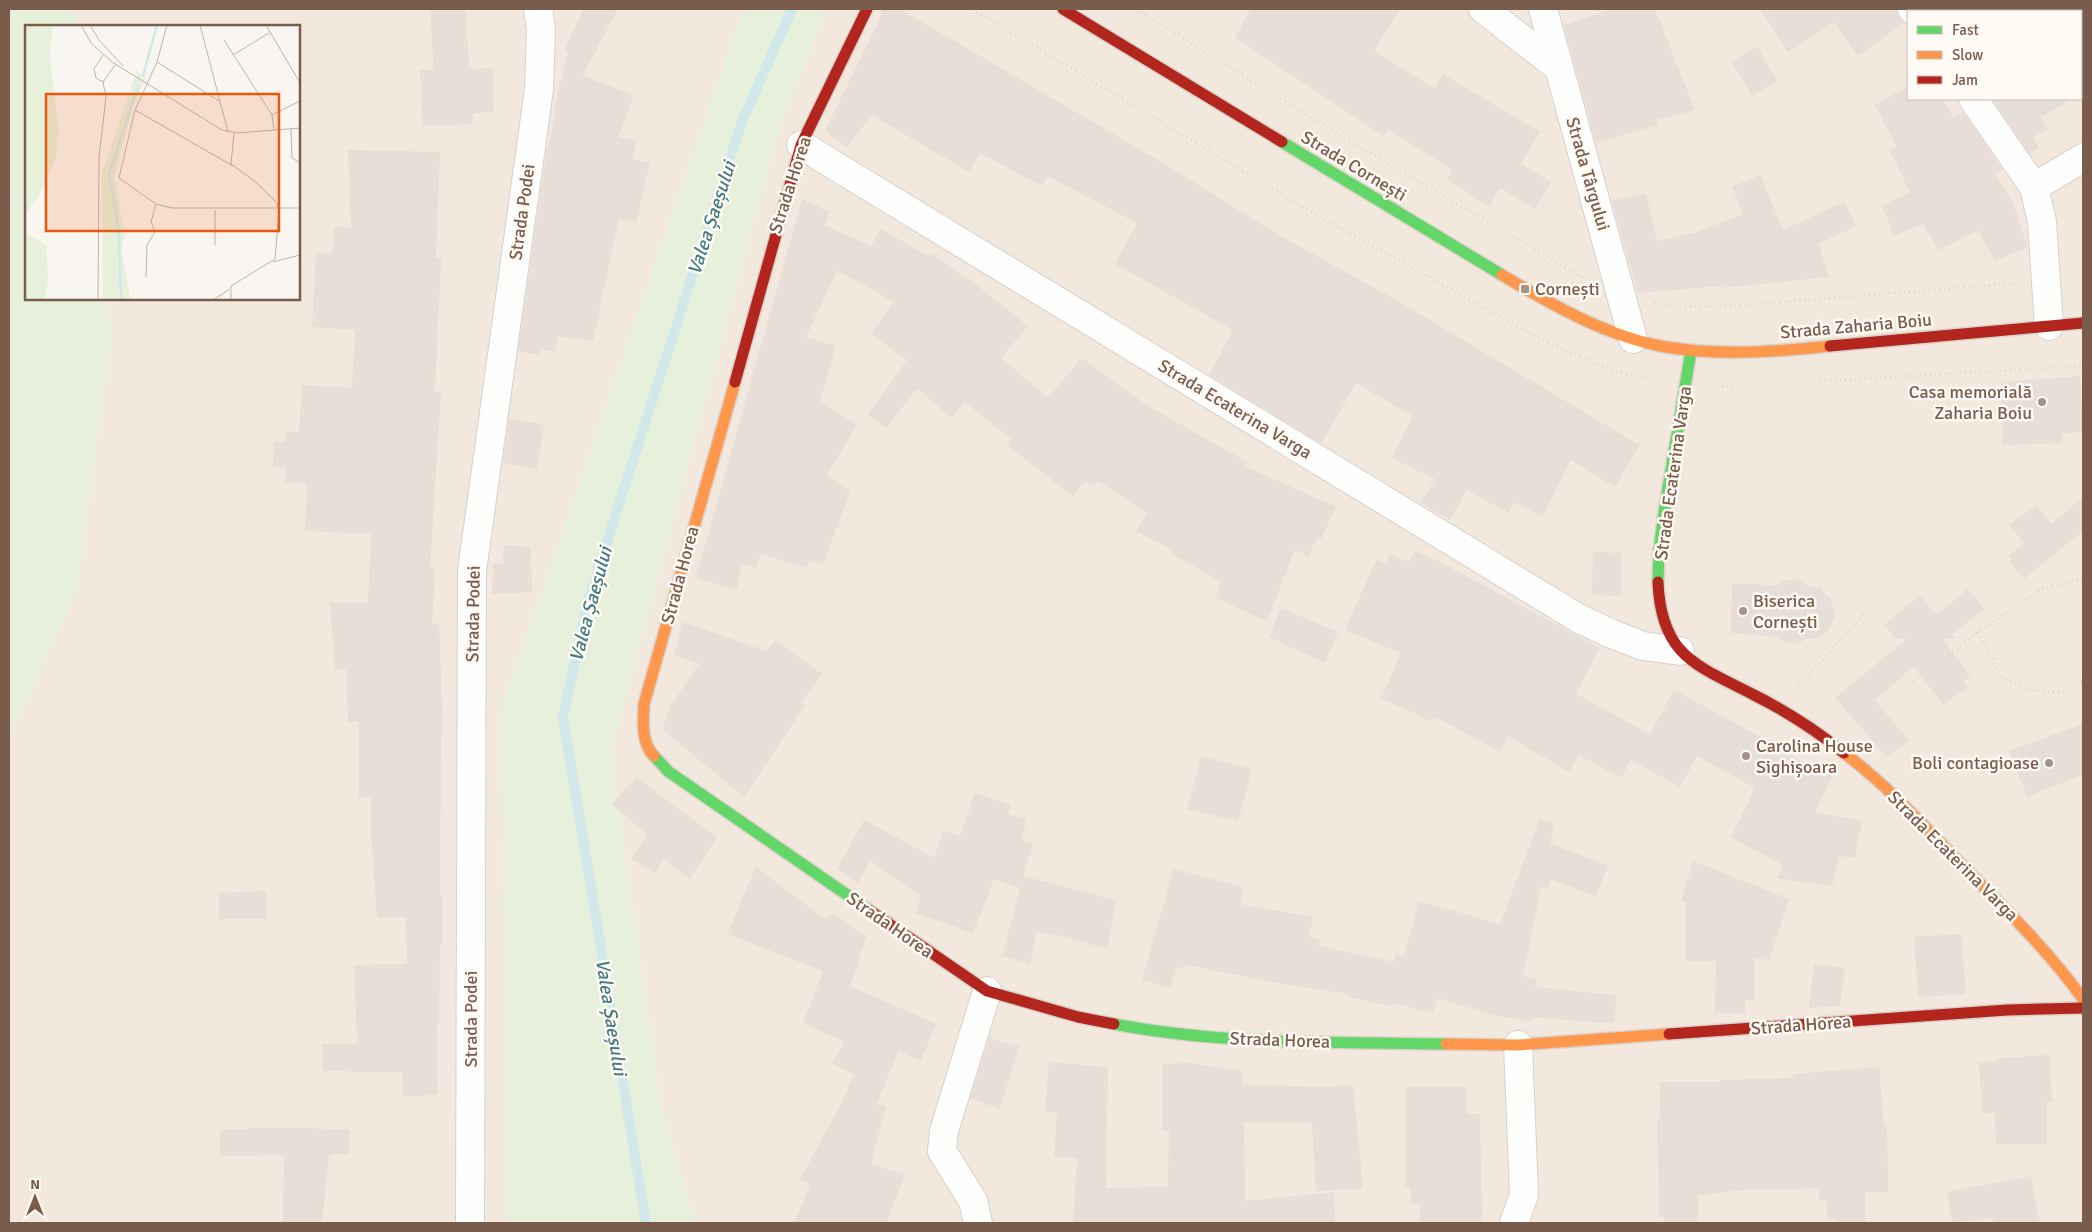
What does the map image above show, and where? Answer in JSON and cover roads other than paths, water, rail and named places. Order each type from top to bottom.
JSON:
[{"type":"main road","name":"Strada Horea","points":[[866,9],[801,145],[644,704],[642,728],[651,753],[669,772],[987,992],[1078,1017],[1188,1035],[1262,1041],[1518,1045],[2007,1010],[2083,1008]]},
{"type":"main road","name":"Strada Cornești","points":[[1063,9],[1525,289],[1583,319],[1633,339]]},
{"type":"main road","name":"Strada Zaharia Boiu","points":[[1633,339],[1691,351],[1726,353],[2083,323]]},
{"type":"main road","name":"Strada Ecaterina Varga","points":[[1691,351],[1659,548],[1658,599],[1664,626],[1680,650],[1698,667],[1778,708],[1816,732],[1839,749],[1900,802],[2042,945],[2064,971],[2083,999]]},
{"type":"street","name":"Strada Podei","points":[[470,1223],[472,571],[539,89],[541,29],[538,9]]},
{"type":"street","points":[[1483,9],[1558,67]]},
{"type":"street","name":"Strada Târgului","points":[[1543,9],[1633,339]]},
{"type":"street","points":[[1974,100],[2034,187],[2042,222],[2049,326]]},
{"type":"street","name":"Strada Ecaterina Varga","points":[[801,145],[1578,618],[1643,646],[1680,650]]},
{"type":"street","points":[[2034,187],[2083,158]]},
{"type":"street","points":[[978,1223],[973,1201],[942,1151],[944,1131],[987,992]]},
{"type":"street","points":[[1514,1223],[1524,1195],[1518,1045]]},
{"type":"waterway","name":"Valea Șaeșului","points":[[646,1223],[563,717],[588,601],[741,124],[792,9]]},
{"type":"place","name":"Cornești","points":[[1525,289]]},
{"type":"place","name":"Casa memorială Zaharia Boiu","points":[[2042,402]]},
{"type":"place","name":"Biserica Cornești","points":[[1743,611]]},
{"type":"place","name":"Carolina House Sighișoara","points":[[1746,756]]},
{"type":"place","name":"Boli contagioase","points":[[2049,763]]}]
